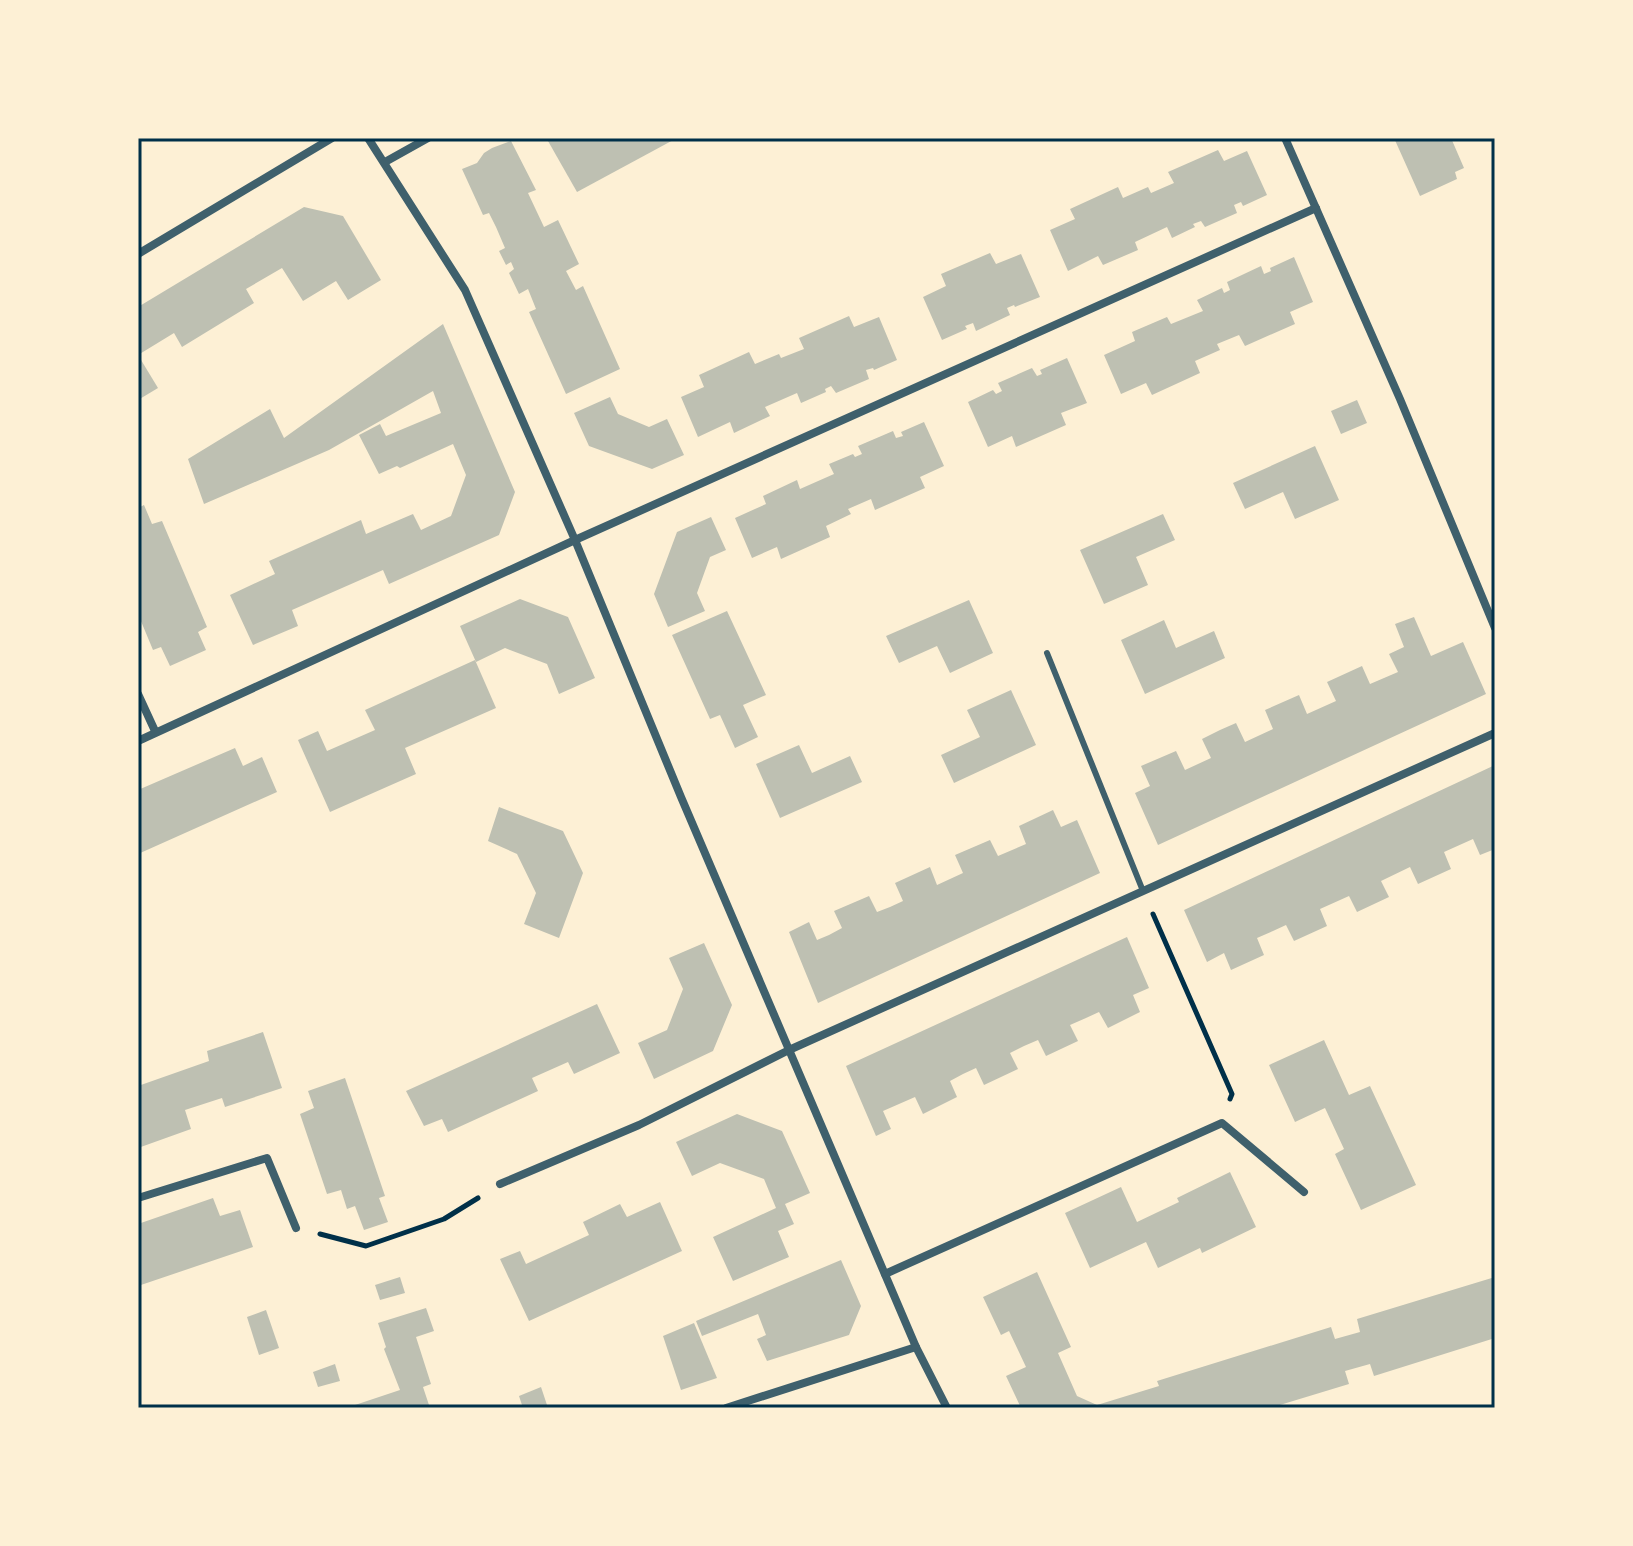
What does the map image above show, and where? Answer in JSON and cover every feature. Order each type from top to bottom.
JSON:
[{"type":"street","points":[[138,254],[332,138]]},
{"type":"street","points":[[368,138],[465,290],[575,540],[916,1347],[947,1408]]},
{"type":"street","points":[[385,162],[428,138]]},
{"type":"street","points":[[1285,138],[1400,399],[1495,628]]},
{"type":"street","points":[[138,741],[575,540],[1316,208]]},
{"type":"street","points":[[138,694],[155,731]]},
{"type":"street","points":[[500,1184],[639,1125],[789,1050],[1495,733]]},
{"type":"street","points":[[885,1274],[1222,1123],[1304,1192]]},
{"type":"street","points":[[138,1198],[267,1158],[296,1228]]},
{"type":"street","points":[[726,1408],[916,1347]]},
{"type":"lane","points":[[1047,653],[1143,891]]},
{"type":"path","points":[[1143,891],[1232,1094],[1222,1123]]},
{"type":"path","points":[[296,1228],[366,1246],[444,1219],[500,1184]]},
{"type":"building","points":[[555,138],[677,138],[577,192],[548,141]]},
{"type":"building","points":[[1394,138],[1451,138],[1464,168],[1455,172],[1457,179],[1420,196]]},
{"type":"building","points":[[511,141],[536,190],[528,193],[544,227],[558,220],[579,264],[566,271],[576,290],[583,286],[620,369],[566,394],[529,312],[536,309],[528,289],[519,294],[509,273],[514,269],[511,262],[506,265],[499,251],[505,248],[496,227],[489,213],[483,215],[462,169],[477,163],[492,148]]},
{"type":"building","points":[[1218,150],[1224,161],[1247,151],[1267,195],[1243,206],[1241,202],[1234,205],[1237,213],[1205,227],[1201,221],[1172,238],[1167,227],[1135,242],[1138,250],[1103,265],[1098,256],[1068,271],[1050,230],[1075,219],[1070,209],[1118,187],[1123,198],[1148,187],[1151,193],[1174,183],[1168,172]]},
{"type":"building","points":[[304,207],[343,216],[381,280],[348,300],[336,281],[303,301],[282,268],[246,289],[254,303],[182,347],[174,333],[138,355],[138,307]]},
{"type":"building","points":[[990,253],[996,264],[1021,254],[1040,297],[1007,308],[1010,315],[976,331],[973,323],[942,340],[923,297],[946,286],[941,274]]},
{"type":"building","points":[[1294,257],[1313,302],[1290,312],[1295,324],[1245,346],[1239,335],[1217,344],[1220,350],[1195,361],[1200,373],[1152,395],[1146,383],[1121,394],[1104,355],[1135,341],[1132,332],[1167,317],[1171,324],[1203,311],[1197,300],[1222,288],[1224,293],[1230,290],[1227,282],[1261,266],[1264,274]]},
{"type":"building","points":[[849,316],[854,327],[879,317],[897,360],[874,370],[866,370],[869,379],[836,393],[831,386],[825,389],[826,392],[801,403],[797,393],[765,407],[770,416],[734,433],[730,422],[698,437],[681,397],[704,387],[699,375],[749,352],[755,364],[779,354],[781,358],[804,349],[799,338]]},
{"type":"building","points":[[443,324],[515,492],[499,535],[389,584],[383,570],[292,610],[298,626],[253,645],[230,595],[275,574],[269,561],[361,520],[366,534],[413,514],[421,530],[451,516],[466,475],[453,444],[379,474],[359,435],[380,424],[386,436],[441,413],[433,391],[329,450],[204,504],[188,459],[270,409],[284,438]]},
{"type":"building","points":[[138,355],[158,388],[138,400]]},
{"type":"building","points":[[1067,358],[1087,403],[1061,413],[1066,425],[1016,447],[1012,436],[988,447],[968,402],[993,390],[996,394],[1002,391],[998,383],[1032,368],[1037,376],[1042,374],[1040,370]]},
{"type":"building","points":[[610,397],[618,414],[649,427],[667,419],[684,455],[652,469],[589,446],[574,413]]},
{"type":"building","points":[[1357,400],[1367,423],[1341,434],[1331,411]]},
{"type":"building","points":[[924,422],[944,466],[920,477],[925,488],[875,510],[871,499],[848,509],[851,514],[826,526],[830,537],[781,559],[777,547],[752,558],[735,518],[766,504],[763,496],[797,480],[800,489],[834,474],[829,464],[853,454],[855,457],[862,454],[858,446],[893,431],[896,438],[903,436],[901,432]]},
{"type":"building","points":[[1315,446],[1339,500],[1295,519],[1283,492],[1245,509],[1233,483]]},
{"type":"building","points":[[144,505],[152,524],[162,521],[207,627],[198,632],[206,650],[170,666],[161,647],[153,650],[138,614],[138,508]]},
{"type":"building","points":[[1163,514],[1175,540],[1136,557],[1148,585],[1104,604],[1080,550]]},
{"type":"building","points":[[711,517],[726,550],[710,557],[697,593],[705,611],[668,627],[654,594],[677,532]]},
{"type":"building","points":[[520,599],[568,617],[595,678],[559,694],[547,664],[505,648],[476,662],[460,626]]},
{"type":"building","points":[[969,600],[993,653],[950,673],[937,646],[899,663],[886,636]]},
{"type":"building","points":[[727,611],[766,695],[743,705],[758,737],[735,748],[720,715],[710,719],[672,635]]},
{"type":"building","points":[[1414,617],[1431,656],[1463,642],[1486,694],[1158,845],[1135,793],[1150,786],[1141,766],[1176,751],[1185,770],[1211,758],[1202,739],[1220,730],[1236,723],[1245,742],[1273,729],[1265,710],[1299,695],[1307,714],[1336,701],[1327,682],[1362,666],[1370,684],[1398,672],[1389,654],[1404,647],[1395,624]]},
{"type":"building","points":[[1164,620],[1176,648],[1214,631],[1225,658],[1145,694],[1121,640]]},
{"type":"building","points":[[475,660],[496,708],[405,748],[416,774],[330,812],[298,740],[318,731],[327,751],[375,730],[365,710]]},
{"type":"building","points":[[1011,690],[1036,745],[954,783],[941,755],[980,737],[967,710]]},
{"type":"building","points":[[799,745],[812,773],[850,756],[862,782],[780,818],[756,764]]},
{"type":"building","points":[[235,748],[243,766],[262,757],[277,792],[138,854],[138,790]]},
{"type":"building","points":[[1495,765],[1495,849],[1480,855],[1473,839],[1444,852],[1451,869],[1418,884],[1410,867],[1381,881],[1389,897],[1357,912],[1349,896],[1320,909],[1327,926],[1294,941],[1286,925],[1257,938],[1264,955],[1231,970],[1224,953],[1207,962],[1184,910]]},
{"type":"building","points":[[499,807],[563,831],[583,873],[559,938],[524,924],[536,893],[517,854],[488,841]]},
{"type":"building","points":[[1053,810],[1061,827],[1077,820],[1100,873],[818,1003],[789,932],[809,922],[817,940],[842,928],[834,911],[869,896],[877,912],[903,901],[895,883],[930,867],[937,885],[963,873],[955,855],[990,840],[998,856],[1026,844],[1019,826]]},
{"type":"building","points":[[1127,937],[1149,988],[1133,995],[1140,1012],[1108,1028],[1099,1012],[1070,1025],[1078,1041],[1046,1056],[1038,1040],[1024,1046],[1010,1053],[1018,1069],[984,1085],[976,1068],[963,1074],[950,1081],[957,1097],[923,1114],[915,1097],[883,1111],[891,1129],[876,1136],[846,1066]]},
{"type":"building","points":[[704,943],[732,1005],[713,1051],[654,1079],[638,1043],[667,1030],[683,989],[669,958]]},
{"type":"building","points":[[597,1004],[620,1053],[574,1074],[568,1062],[532,1078],[538,1091],[448,1132],[442,1119],[424,1126],[406,1091]]},
{"type":"building","points":[[263,1032],[282,1088],[225,1107],[222,1098],[185,1110],[191,1129],[138,1148],[138,1086],[209,1061],[207,1051]]},
{"type":"building","points":[[1324,1040],[1349,1095],[1370,1086],[1416,1185],[1361,1210],[1335,1154],[1344,1149],[1325,1108],[1295,1122],[1269,1065]]},
{"type":"building","points":[[345,1078],[385,1196],[379,1198],[388,1222],[364,1230],[355,1206],[347,1209],[341,1190],[327,1194],[300,1114],[314,1108],[308,1091]]},
{"type":"building","points":[[737,1114],[782,1131],[810,1193],[785,1204],[794,1224],[778,1231],[789,1257],[733,1281],[713,1237],[776,1208],[764,1179],[720,1163],[692,1176],[676,1142]]},
{"type":"building","points":[[1230,1172],[1256,1227],[1202,1253],[1200,1248],[1158,1268],[1146,1242],[1090,1268],[1065,1213],[1121,1187],[1137,1222]]},
{"type":"building","points":[[213,1198],[220,1216],[240,1210],[253,1247],[138,1286],[138,1224]]},
{"type":"building","points":[[660,1202],[682,1251],[529,1321],[500,1259],[520,1251],[526,1264],[589,1235],[583,1222],[620,1204],[627,1217]]},
{"type":"building","points":[[841,1260],[861,1306],[849,1335],[767,1361],[757,1339],[766,1335],[758,1314],[702,1336],[696,1321]]},
{"type":"building","points":[[1037,1272],[1071,1347],[1058,1353],[1077,1396],[1097,1405],[1159,1386],[1157,1381],[1331,1327],[1335,1339],[1360,1332],[1357,1319],[1495,1277],[1495,1338],[1374,1376],[1370,1364],[1345,1371],[1349,1384],[1270,1408],[1021,1408],[1006,1376],[1026,1367],[1009,1331],[1001,1335],[983,1297]]},
{"type":"building","points":[[400,1277],[405,1293],[380,1300],[375,1285]]},
{"type":"building","points":[[426,1308],[434,1331],[416,1337],[431,1384],[423,1387],[430,1408],[346,1408],[400,1390],[384,1349],[378,1323]]},
{"type":"building","points":[[266,1310],[279,1348],[259,1355],[247,1317]]},
{"type":"building","points":[[694,1323],[717,1378],[681,1390],[663,1336]]},
{"type":"building","points":[[335,1364],[340,1381],[318,1387],[313,1372]]},
{"type":"building","points":[[541,1387],[548,1408],[523,1408],[519,1396]]}]
